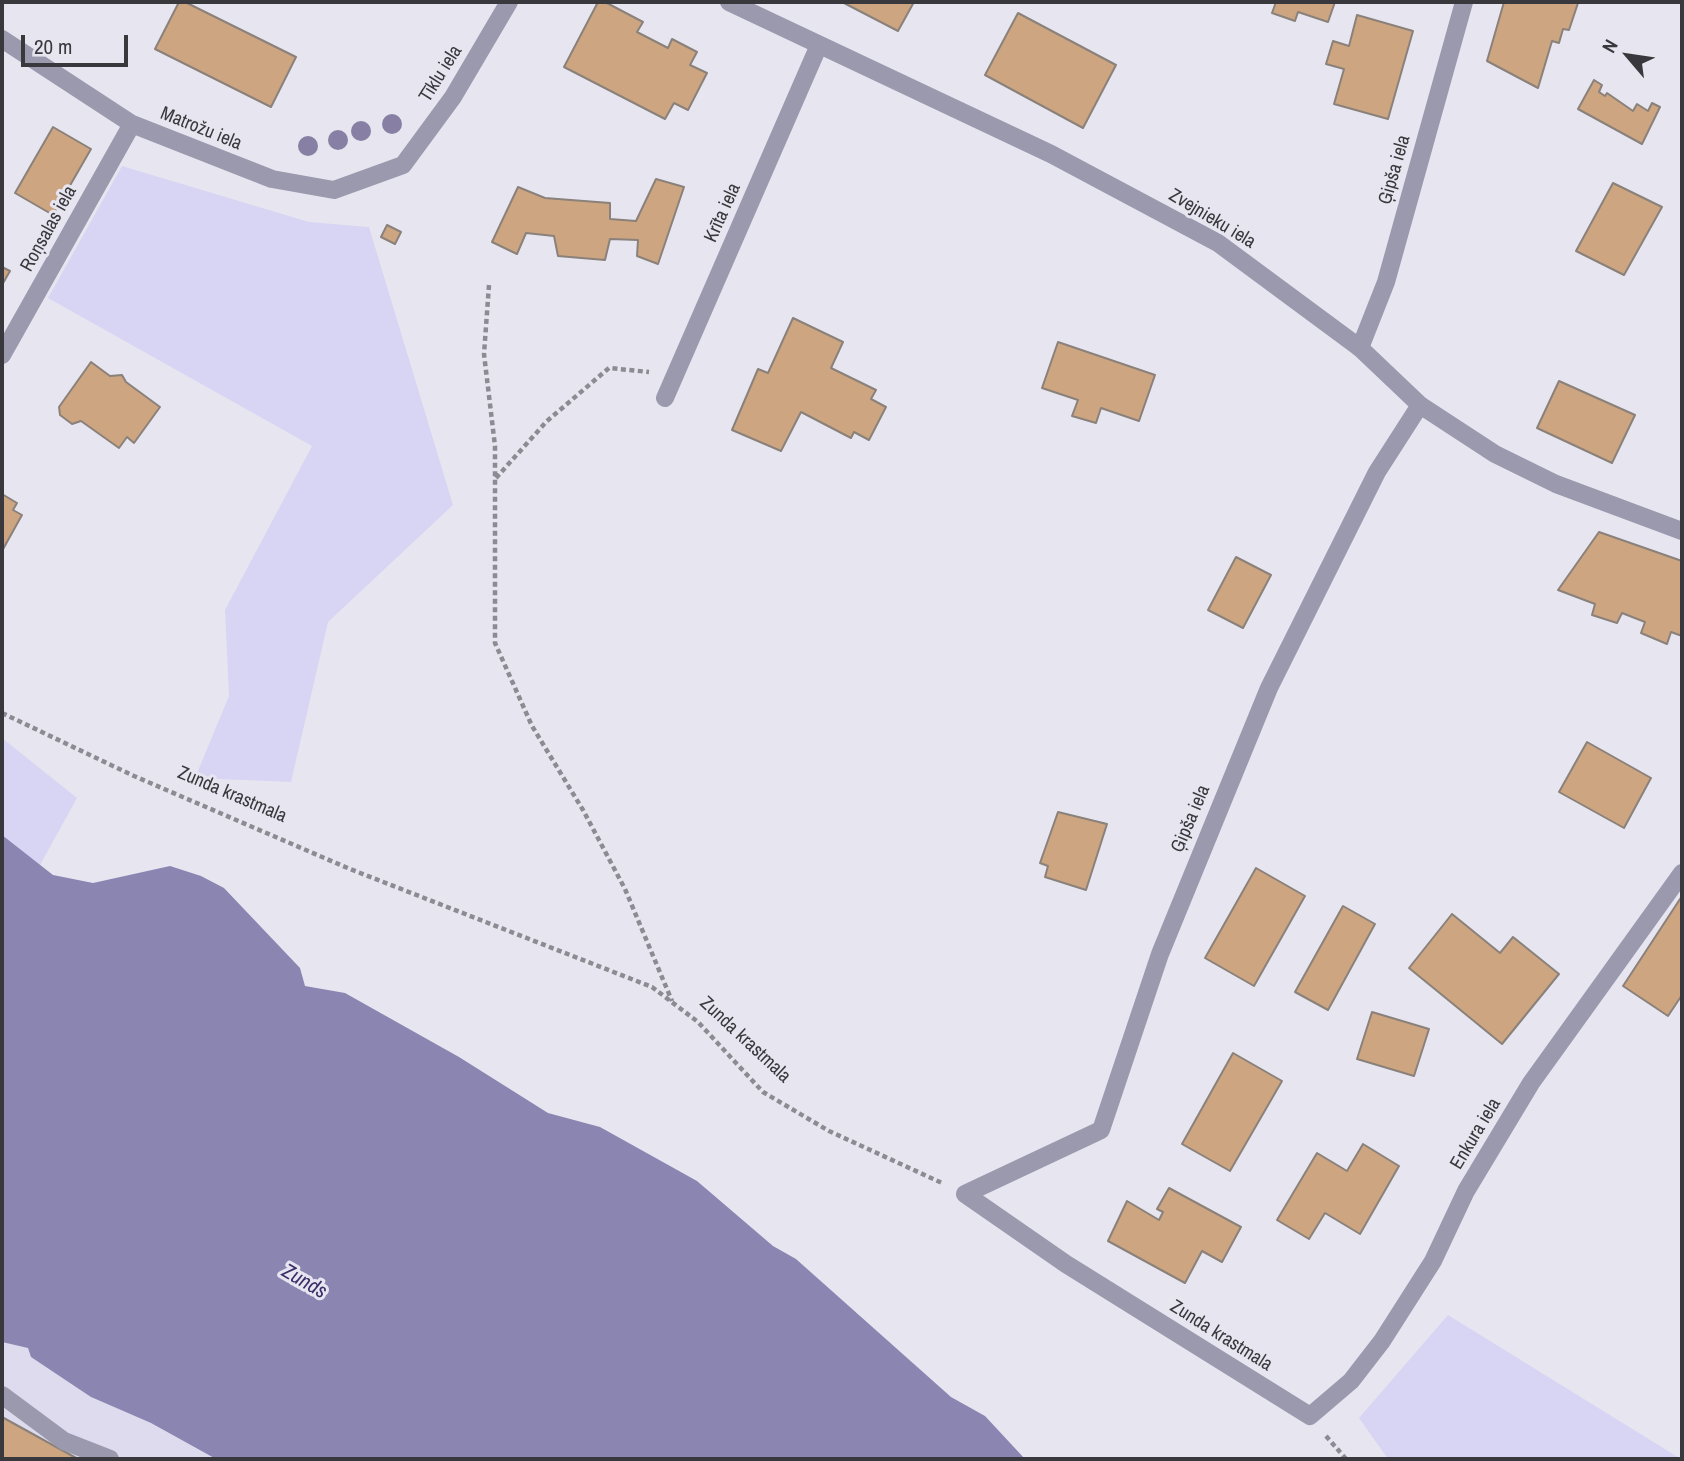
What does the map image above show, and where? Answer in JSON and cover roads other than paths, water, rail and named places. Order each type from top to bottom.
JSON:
[{"type":"street","name":"Tīklu iela","points":[[403,165],[453,97],[509,2]]},
{"type":"street","name":"Zvejnieku iela","points":[[729,2],[1051,154],[1219,243],[1360,348],[1420,405],[1495,454],[1544,478],[1682,531]]},
{"type":"street","name":"Ģipša iela","points":[[1360,348],[1385,282],[1464,2]]},
{"type":"street","name":"Matrožu iela","points":[[2,39],[132,124],[272,179],[334,190],[403,165]]},
{"type":"street","name":"Krīta iela","points":[[665,398],[820,45]]},
{"type":"street","name":"Roņsalas iela","points":[[2,355],[132,124]]},
{"type":"street","name":"Ģipša iela","points":[[965,1194],[1101,1130],[1160,954],[1269,688],[1377,472],[1420,405]]},
{"type":"street","name":"Enkura iela","points":[[1310,1416],[1351,1381],[1382,1341],[1433,1261],[1466,1191],[1531,1083],[1682,873]]},
{"type":"street","name":"Zunda krastmala","points":[[965,1194],[1066,1264],[1310,1416]]},
{"type":"street","points":[[2,1395],[64,1441],[110,1459]]},
{"type":"water","name":"Zunds","points":[[2,835],[53,875],[93,883],[170,866],[201,876],[224,888],[300,968],[305,986],[345,993],[459,1057],[548,1113],[600,1127],[697,1181],[773,1246],[796,1259],[951,1397],[985,1416],[1025,1459],[216,1459],[151,1423],[91,1397],[31,1357],[28,1348],[2,1342]]}]
